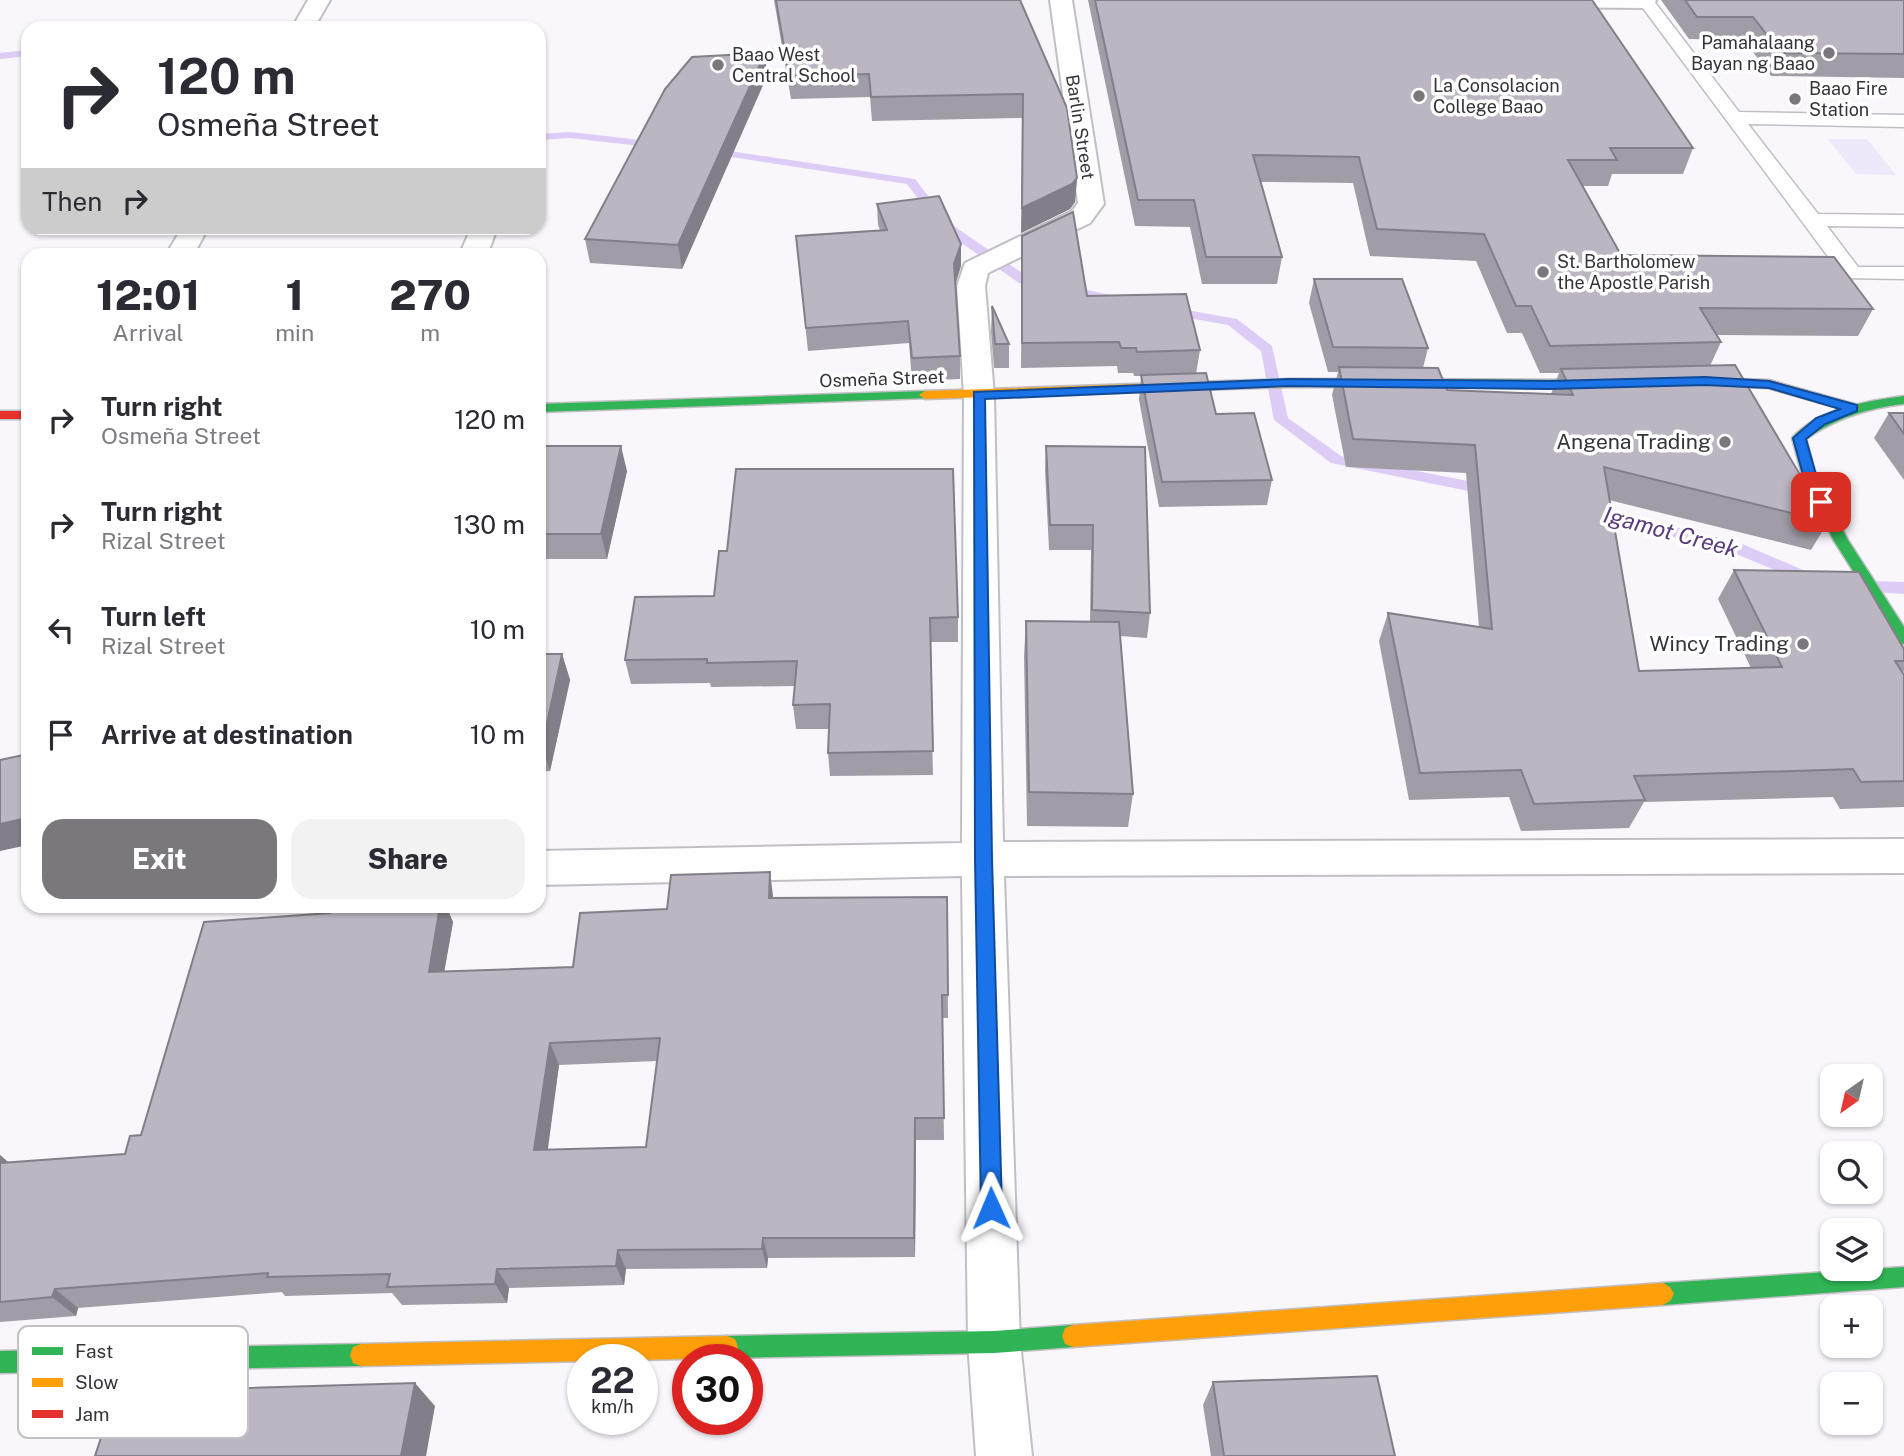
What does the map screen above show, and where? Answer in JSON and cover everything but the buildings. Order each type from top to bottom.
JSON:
[{"type":"street","points":[[307,21],[319,0]]},
{"type":"street","name":"Barlin Street","points":[[1004,1456],[995,1342],[983,859],[979,395],[971,286],[975,269],[1081,217],[1091,204],[1061,0]]},
{"type":"street","points":[[1525,0],[1645,0]]},
{"type":"street","points":[[1678,382],[1769,384],[1853,408]]},
{"type":"street","name":"Osmeña Street","points":[[546,408],[1289,383],[1627,383]]},
{"type":"street","points":[[1904,400],[1853,408],[1821,421],[1799,438],[1811,482],[1842,541],[1904,639]]},
{"type":"street","points":[[0,415],[21,415]]},
{"type":"street","points":[[546,868],[983,859],[1904,856]]},
{"type":"street","points":[[248,1357],[995,1342],[1904,1277]]},
{"type":"street","points":[[0,1362],[18,1362]]},
{"type":"lane","points":[[1645,0],[1852,273],[1904,273]]},
{"type":"lane","points":[[1736,118],[1904,121]]},
{"type":"lane","points":[[1812,220],[1904,221]]},
{"type":"shaded area","points":[[1828,139],[1867,139],[1896,175],[1856,174]]},
{"type":"waterway","points":[[0,56],[21,54]]},
{"type":"waterway","points":[[546,137],[570,135],[658,145]]},
{"type":"waterway","points":[[710,151],[911,181],[944,225],[1024,280],[1115,300]]},
{"type":"waterway","name":"Igamot Creek","points":[[1170,311],[1232,322],[1267,349],[1281,420],[1336,460],[1488,490]]},
{"type":"waterway","name":"Igamot Creek","points":[[1591,511],[1734,547],[1811,580]]},
{"type":"waterway","name":"Igamot Creek","points":[[1866,587],[1904,588]]},
{"type":"traffic: fast","points":[[1387,383],[1606,384]]},
{"type":"traffic: fast","points":[[546,408],[925,395]]},
{"type":"traffic: fast","points":[[1904,400],[1875,404],[1836,416],[1799,438],[1811,482],[1841,541],[1904,639]]},
{"type":"traffic: fast","points":[[1663,1294],[1904,1277]]},
{"type":"traffic: fast","points":[[763,1346],[994,1342],[1073,1336]]},
{"type":"traffic: fast","points":[[248,1357],[361,1355]]},
{"type":"traffic: fast","points":[[0,1362],[18,1362]]},
{"type":"traffic: slow","points":[[925,395],[1289,383],[1387,383]]},
{"type":"traffic: slow","points":[[1073,1336],[1663,1294]]},
{"type":"traffic: slow","points":[[361,1355],[672,1348]]},
{"type":"traffic: jam","points":[[1694,382],[1769,384],[1853,408]]},
{"type":"traffic: jam","points":[[0,415],[21,415]]},
{"type":"place","name":"Pamahalaang Bayan ng Baao","points":[[1829,53]]},
{"type":"place","name":"Baao West Central School","points":[[718,65]]},
{"type":"place","name":"La Consolacion College Baao","points":[[1419,96]]},
{"type":"place","name":"Baao Fire Station","points":[[1795,99]]},
{"type":"place","name":"St. Bartholomew the Apostle Parish","points":[[1543,272]]},
{"type":"place","name":"Angena Trading","points":[[1725,442]]},
{"type":"place","name":"Wincy Trading","points":[[1803,644]]},
{"type":"route","points":[[991,1208],[983,859],[979,395],[1289,383],[1549,385],[1705,381],[1769,384],[1853,408],[1821,421],[1799,438],[1811,482],[1821,502]]}]
